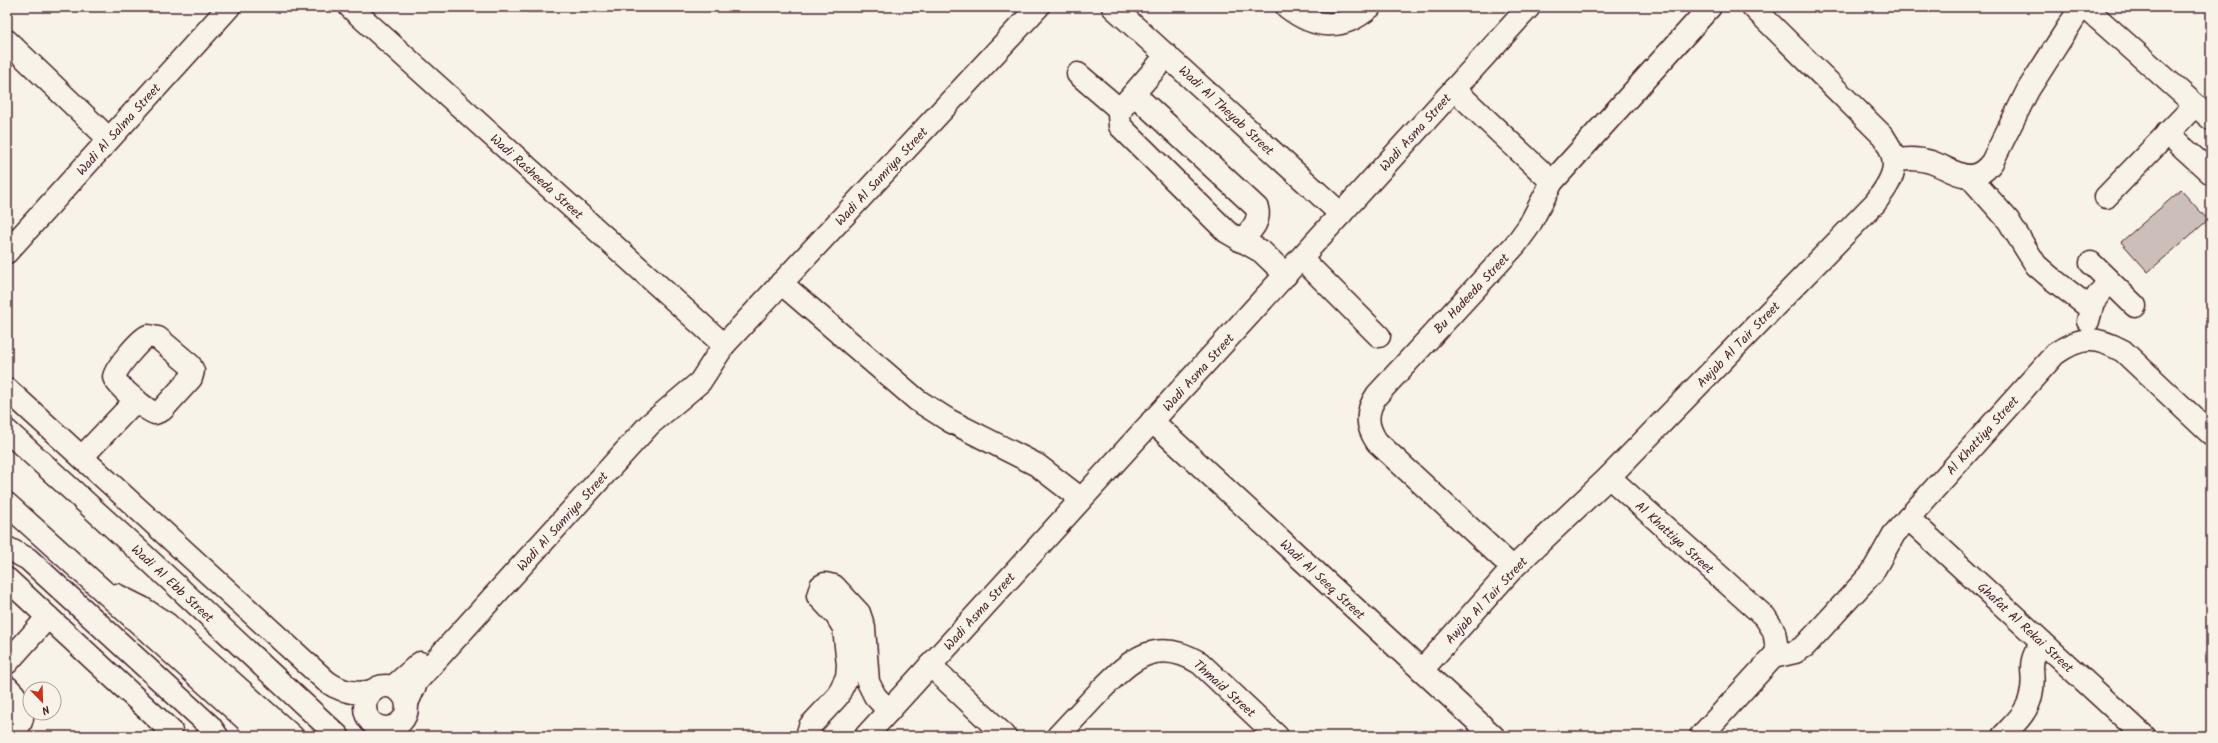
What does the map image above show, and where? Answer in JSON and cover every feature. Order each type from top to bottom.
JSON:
[{"type":"street","name":"Wadi Al Salma Street","points":[[7,252],[229,7]]},
{"type":"street","name":"Wadi Al Samriya Street","points":[[395,708],[416,667],[633,428],[689,376],[707,356],[724,345],[1038,7]]},
{"type":"street","name":"Wadi Al Theyab Street","points":[[1113,7],[1341,214]]},
{"type":"street","points":[[1287,7],[1300,17],[1315,23],[1331,25],[1347,22],[1362,14],[1370,7]]},
{"type":"street","name":"Wadi Asma Street","points":[[866,736],[1529,7]]},
{"type":"street","name":"Bu Hadeeda Street","points":[[1513,568],[1377,442],[1371,433],[1368,417],[1369,409],[1377,395],[1516,244],[1529,226],[1552,182],[1710,7]]},
{"type":"street","points":[[1752,7],[1874,126],[1892,149],[1894,161],[1913,158],[1923,160],[1954,173],[1969,176],[1983,171],[1992,162],[2028,90],[2081,7]]},
{"type":"street","points":[[2084,7],[2211,120]]},
{"type":"street","name":"Wadi Rasheeda Street","points":[[362,11],[724,345]]},
{"type":"street","points":[[7,41],[109,139]]},
{"type":"street","points":[[1167,55],[1120,110],[1118,121],[1123,130],[1227,232],[1262,252],[1286,275]]},
{"type":"street","points":[[1078,74],[1120,110]]},
{"type":"street","points":[[1454,90],[1552,182]]},
{"type":"street","points":[[1134,94],[1257,208],[1258,213],[1256,223],[1241,241]]},
{"type":"street","points":[[2106,197],[2195,105]]},
{"type":"street","points":[[2167,133],[2211,173]]},
{"type":"street","name":"Awjab Al Tair Street","points":[[1422,670],[1513,568],[1609,477],[1875,203],[1886,189],[1893,174],[1894,161]]},
{"type":"street","points":[[1969,176],[2008,220],[2040,268],[2090,308]]},
{"type":"street","points":[[1301,258],[1379,336]]},
{"type":"street","points":[[2091,263],[2135,306]]},
{"type":"street","points":[[2090,339],[2088,329],[2090,308],[2109,281]]},
{"type":"street","points":[[781,283],[917,400],[950,421],[1037,465],[1081,499]]},
{"type":"street","name":"Al Khattiya Street","points":[[1701,736],[1768,661],[1778,655],[1795,652],[1805,646],[1872,573],[1889,540],[1908,518],[2055,354],[2068,345],[2079,340],[2090,339],[2111,345],[2123,351],[2211,434]]},
{"type":"street","points":[[7,389],[334,687],[395,708]]},
{"type":"street","points":[[82,457],[136,400]]},
{"type":"street","name":"Wadi Al Seeq Street","points":[[1152,421],[1493,736]]},
{"type":"street","name":"Wadi Al Ebb Street","points":[[7,431],[136,548],[325,728],[338,736]]},
{"type":"street","name":"Al Khattiya Street","points":[[1609,477],[1765,617],[1774,630],[1778,655]]},
{"type":"street","points":[[107,481],[110,496],[136,548]]},
{"type":"street","points":[[7,504],[101,591],[264,736]]},
{"type":"street","name":"Ghafat Al Rekai Street","points":[[1908,518],[2144,736]]},
{"type":"street","points":[[7,548],[28,559],[210,726],[217,736]]},
{"type":"street","points":[[7,579],[168,733],[191,709]]},
{"type":"street","points":[[807,736],[810,726],[837,697],[847,677],[846,635],[844,628],[836,616],[818,596],[821,586],[825,584],[834,586],[859,612],[864,628],[868,682],[875,696],[889,711]]},
{"type":"street","points":[[101,591],[129,601],[167,624],[292,736]]},
{"type":"street","points":[[7,663],[48,617]]},
{"type":"street","points":[[223,630],[282,640]]},
{"type":"street","points":[[2003,736],[2019,719],[2029,703],[2032,687],[2031,663],[2034,652],[2042,642]]},
{"type":"street","name":"Thmaid Street","points":[[1058,736],[1121,669],[1139,657],[1157,651],[1172,651],[1187,655],[1200,663],[1277,736]]},
{"type":"street","points":[[930,665],[1005,736]]},
{"type":"street","points":[[7,686],[19,699],[22,706],[21,722],[10,735]]},
{"type":"street","points":[[225,701],[241,736]]},
{"type":"building","points":[[521,7],[545,7],[543,12],[528,12]]},
{"type":"building","points":[[2181,190],[2208,220],[2148,272],[2121,242]]}]
